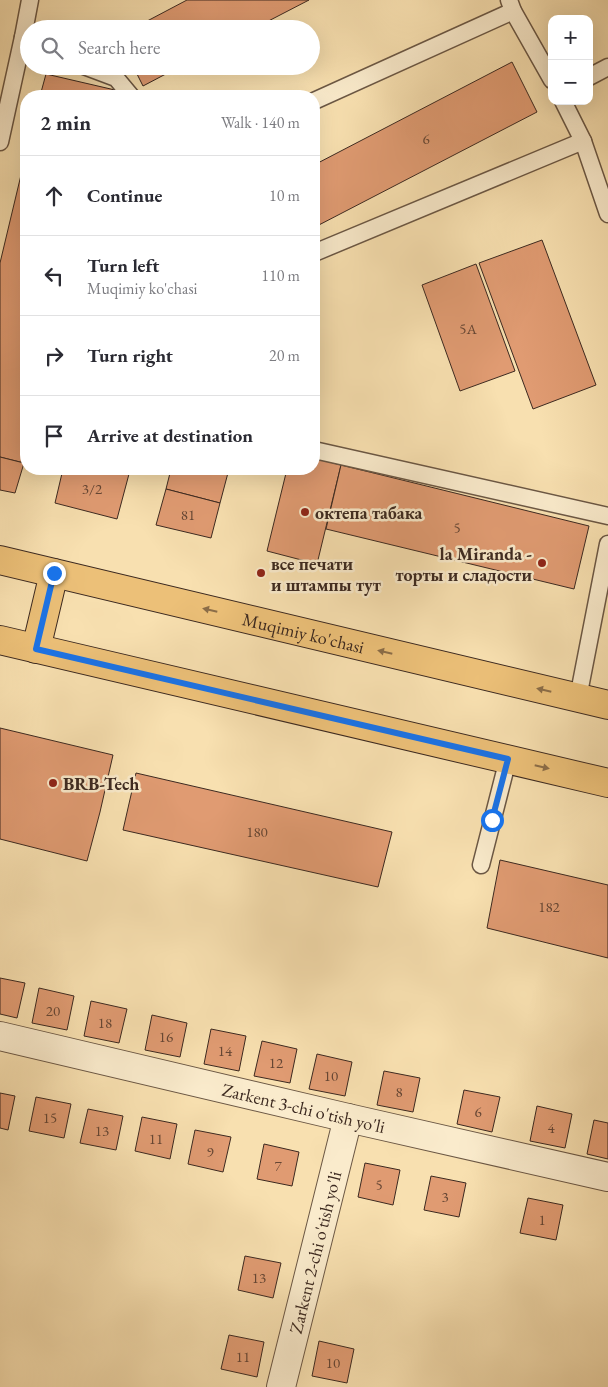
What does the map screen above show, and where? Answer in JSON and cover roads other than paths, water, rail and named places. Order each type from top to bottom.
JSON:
[{"type":"main road","name":"Muqimiy ko'chasi","points":[[0,560],[608,705]]},
{"type":"main road","points":[[36,649],[54,573]]},
{"type":"main road","points":[[0,640],[608,782]]},
{"type":"street","name":"Zarkent 3-chi o'tish yo'li","points":[[0,1036],[608,1177]]},
{"type":"street","name":"Zarkent 2-chi o'tish yo'li","points":[[280,1387],[348,1118]]},
{"type":"lane","points":[[28,20],[30,0]]},
{"type":"lane","points":[[320,98],[511,6],[548,73]]},
{"type":"lane","points":[[0,142],[20,63]]},
{"type":"lane","points":[[593,75],[608,67]]},
{"type":"lane","points":[[108,75],[116,78],[126,90]]},
{"type":"lane","points":[[565,105],[583,142],[608,214]]},
{"type":"lane","points":[[320,251],[583,142]]},
{"type":"lane","points":[[320,451],[608,516]]},
{"type":"lane","points":[[578,698],[608,544]]},
{"type":"lane","points":[[481,865],[508,759]]},
{"type":"place","name":"октепа табака","points":[[305,512]]},
{"type":"place","name":"la Miranda - торты и сладости","points":[[542,563]]},
{"type":"place","name":"все печати и штампы тут","points":[[261,573]]},
{"type":"place","name":"BRB-Tech","points":[[53,783]]}]
